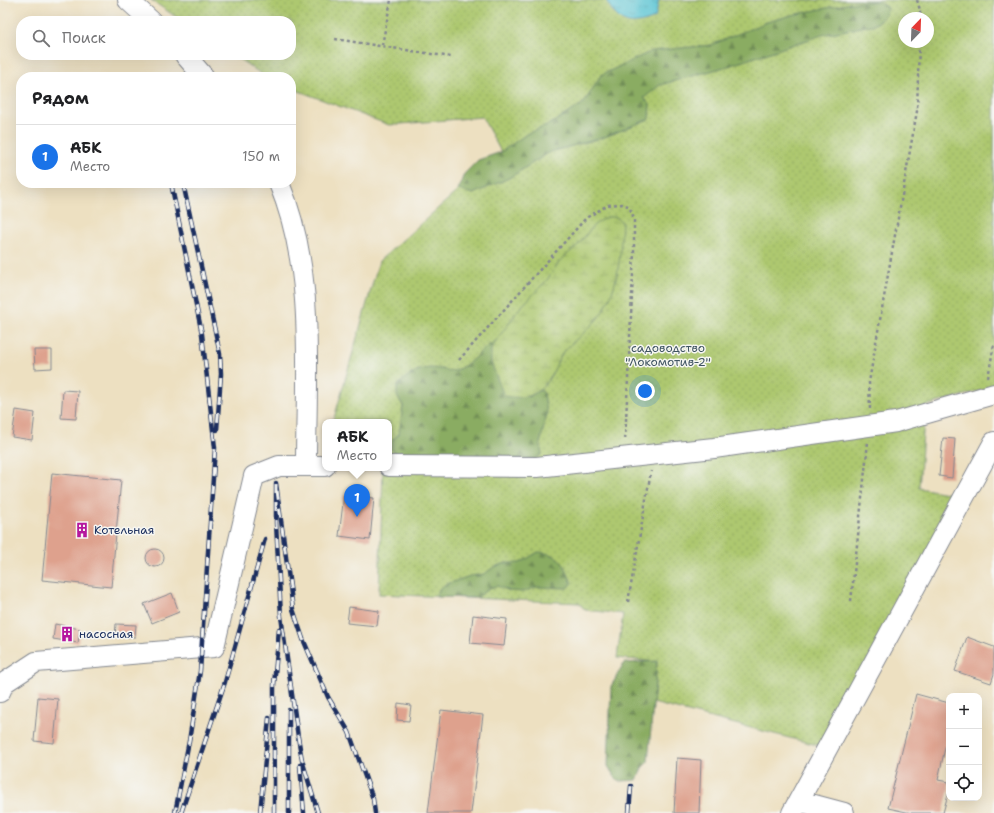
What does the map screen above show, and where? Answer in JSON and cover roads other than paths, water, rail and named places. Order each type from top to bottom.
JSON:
[{"type":"lane","points":[[128,0],[146,16]]},
{"type":"lane","points":[[189,60],[200,72]]},
{"type":"lane","points":[[0,692],[4,683],[36,662],[214,646],[254,476],[279,466],[316,466],[303,272],[289,208],[281,188]]},
{"type":"lane","points":[[392,466],[537,467],[714,448],[896,422],[989,395]]},
{"type":"lane","points":[[844,813],[795,807],[994,442]]},
{"type":"water","points":[[606,0],[659,0],[655,18],[638,23],[632,23],[626,22],[616,15]]},
{"type":"railway","points":[[172,188],[202,334],[215,448],[200,671],[189,741],[175,813]]},
{"type":"railway","points":[[184,188],[220,354],[221,374],[217,430]]},
{"type":"railway","points":[[318,813],[302,760],[281,616],[276,523],[276,483],[293,609],[303,639],[328,697],[349,732],[373,799],[375,813]]},
{"type":"railway","points":[[181,813],[225,682],[265,539]]},
{"type":"railway","points":[[274,813],[274,685],[279,629]]},
{"type":"railway","points":[[289,710],[289,813]]},
{"type":"railway","points":[[260,813],[269,718]]},
{"type":"railway","points":[[300,765],[304,813]]},
{"type":"railway","points":[[629,813],[631,786]]},
{"type":"place","name":"АБК","points":[[357,517]]},
{"type":"place","name":"Котельная","points":[[82,530]]},
{"type":"place","name":"насосная","points":[[67,634]]},
{"type":"park label","name":"садоводство \"Локомотив-2\"","points":[[668,355]]}]
